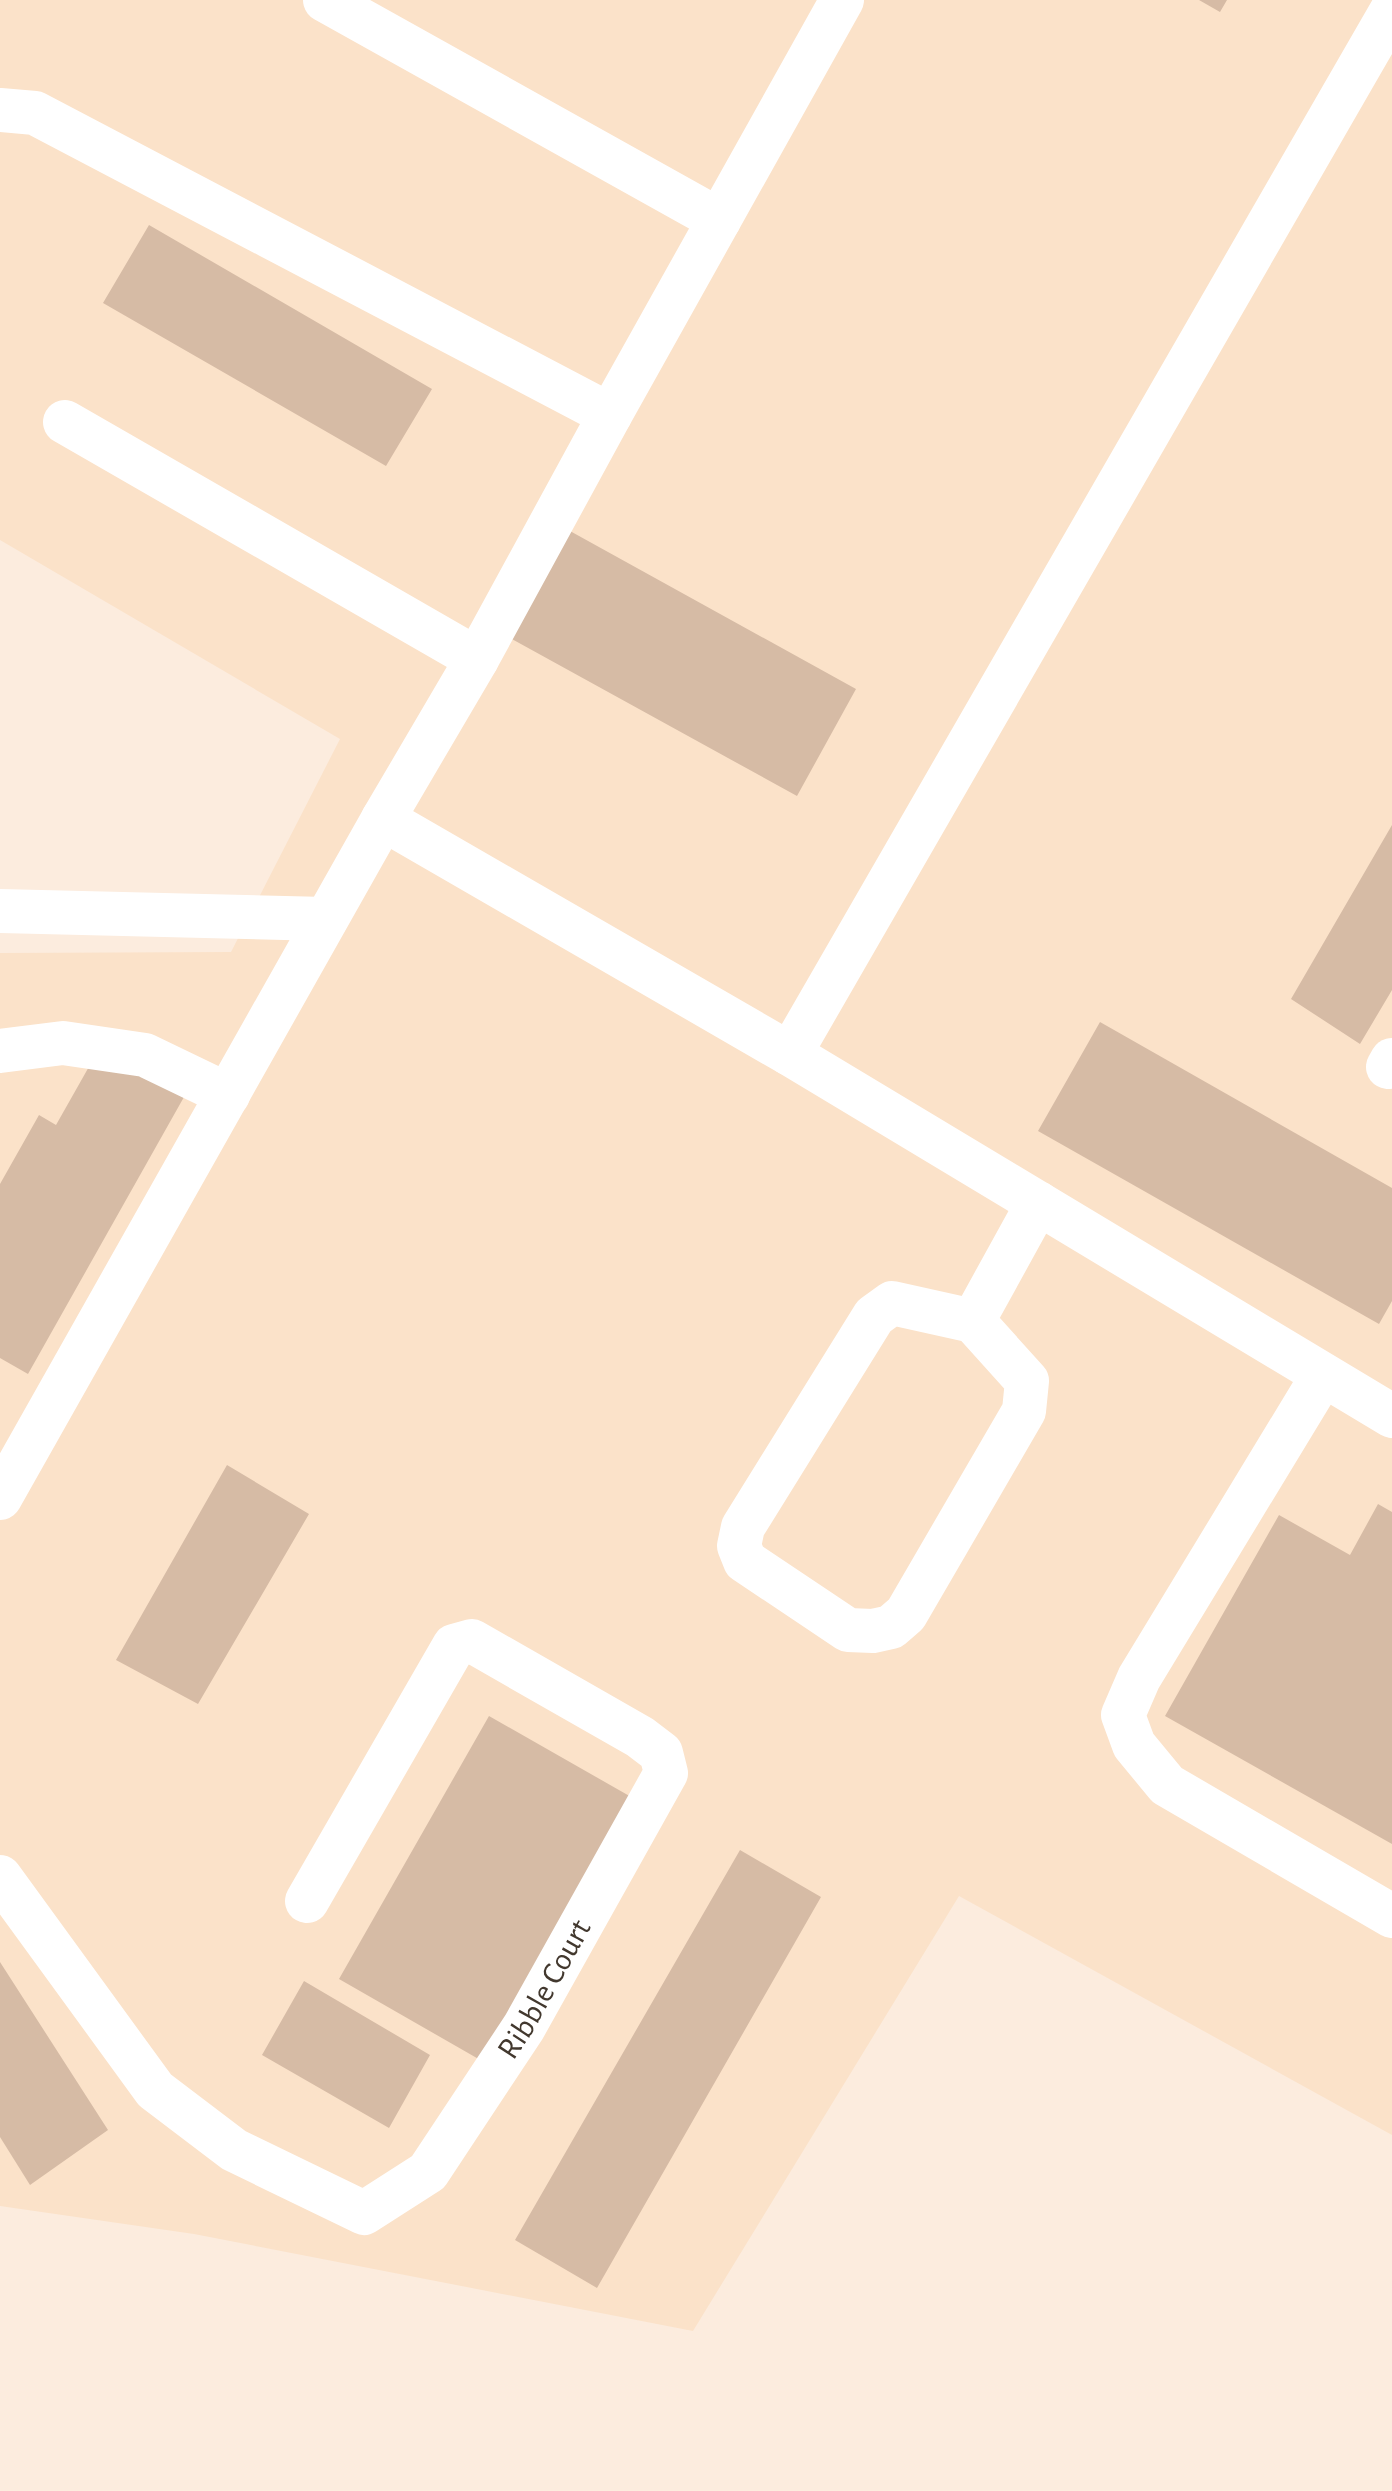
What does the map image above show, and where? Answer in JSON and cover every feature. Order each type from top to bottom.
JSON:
[{"type":"lane","points":[[325,0],[719,220]]},
{"type":"lane","points":[[0,1498],[326,919],[477,659],[842,0]]},
{"type":"lane","points":[[790,1054],[1392,10]]},
{"type":"lane","points":[[0,110],[35,113],[610,415]]},
{"type":"lane","points":[[65,422],[477,659]]},
{"type":"lane","points":[[383,819],[790,1054],[1392,1416]]},
{"type":"lane","points":[[0,911],[326,919]]},
{"type":"lane","points":[[0,1051],[63,1043],[145,1055],[228,1095]]},
{"type":"lane","points":[[973,1321],[1038,1203]]},
{"type":"lane","points":[[892,1303],[973,1321],[1027,1381],[1024,1411],[906,1614],[891,1627],[873,1631],[848,1630],[745,1561],[739,1546],[743,1527],[874,1316],[892,1303]]},
{"type":"lane","points":[[1323,1375],[1139,1678],[1123,1715],[1134,1745],[1167,1785],[1392,1916]]},
{"type":"lane","name":"Ribble Court","points":[[0,1877],[155,2090],[234,2150],[364,2213],[428,2172],[515,2040],[666,1773],[661,1753],[640,1737],[472,1641],[454,1646],[307,1901]]},
{"type":"shaded area","points":[[0,0],[1392,0],[1392,2135],[959,1896],[693,2331],[194,2234],[0,2206],[0,953],[231,952],[340,739],[0,540]]},
{"type":"building","points":[[1199,0],[1227,0],[1220,12]]},
{"type":"building","points":[[149,225],[432,389],[386,466],[103,303]]},
{"type":"building","points":[[570,531],[856,689],[797,796],[510,638]]},
{"type":"building","points":[[1392,825],[1392,990],[1360,1044],[1291,999]]},
{"type":"building","points":[[1100,1022],[1392,1188],[1392,1301],[1379,1324],[1038,1131]]},
{"type":"building","points":[[99,1049],[184,1097],[28,1374],[0,1358],[0,1184],[39,1115],[56,1125]]},
{"type":"building","points":[[227,1465],[309,1514],[198,1704],[116,1660]]},
{"type":"building","points":[[1378,1504],[1392,1512],[1392,1844],[1165,1716],[1279,1515],[1350,1555]]},
{"type":"building","points":[[489,1716],[640,1802],[489,2065],[339,1979]]},
{"type":"building","points":[[740,1850],[821,1897],[597,2288],[515,2240]]},
{"type":"building","points":[[0,1962],[108,2130],[30,2185],[0,2137]]},
{"type":"building","points":[[304,1981],[430,2055],[389,2128],[262,2055]]}]
